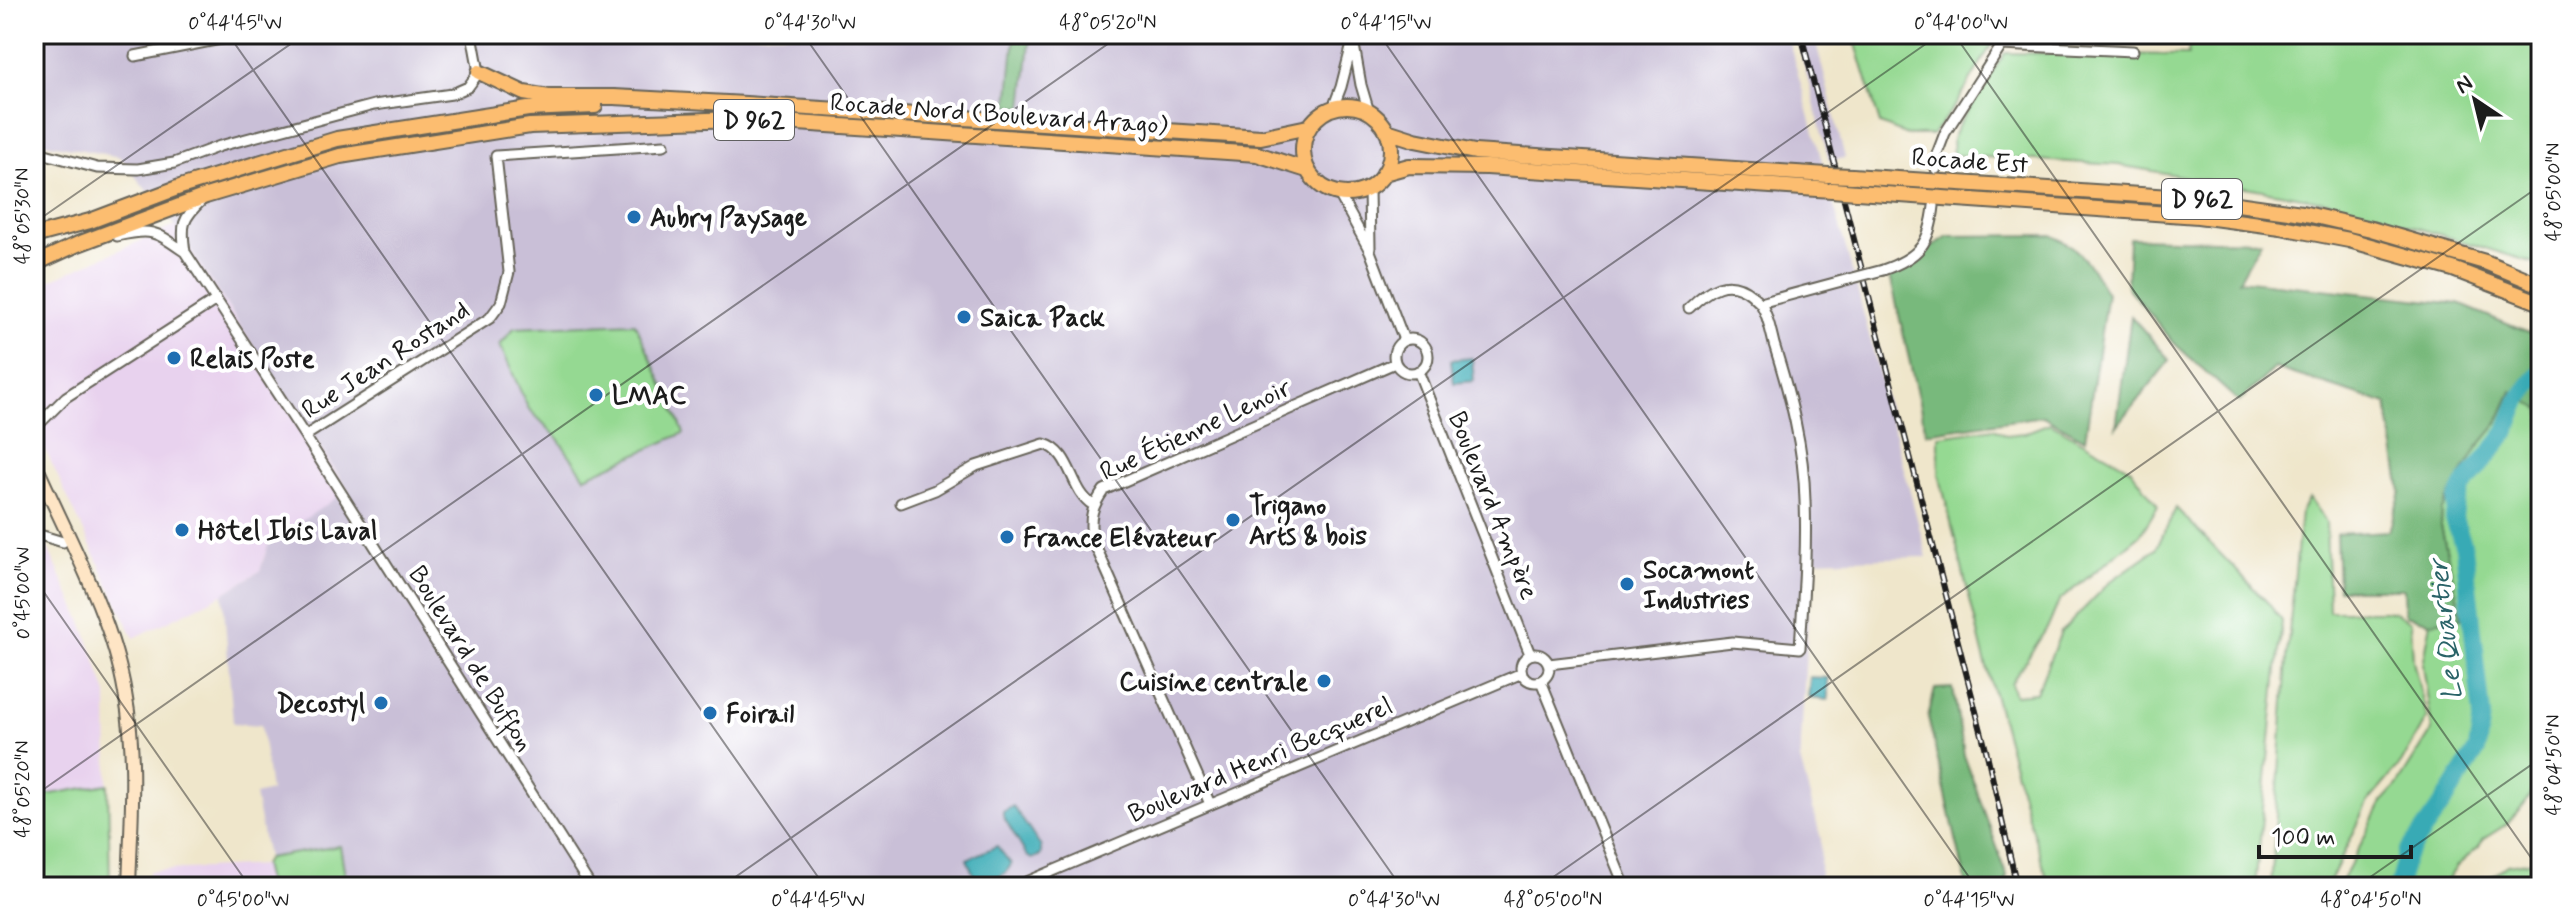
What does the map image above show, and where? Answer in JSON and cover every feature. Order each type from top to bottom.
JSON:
[{"type":"main road","points":[[479,72],[515,90],[536,95],[679,102]]},
{"type":"main road","name":"D 962","points":[[34,236],[90,221],[180,187],[337,139],[528,109],[679,102],[746,104],[1261,137],[1308,127]]},
{"type":"main road","points":[[1351,105],[1369,112],[1378,118],[1387,131],[1391,145],[1390,160],[1384,173],[1369,188],[1352,194],[1339,194],[1326,189],[1307,170],[1302,156],[1308,127],[1316,117],[1333,108],[1351,105]]},
{"type":"main road","name":"Rocade Nord (Boulevard Arago)","points":[[34,264],[78,244],[206,196],[340,156],[530,126],[737,119],[1257,154],[1307,170]]},
{"type":"main road","name":"Rocade Est","points":[[1387,131],[1475,152],[2201,199],[2302,213],[2371,229],[2485,262],[2541,285]]},
{"type":"main road","name":"Rocade Est","points":[[1384,173],[1409,166],[1487,167],[2198,216],[2349,240],[2453,269],[2541,303]]},
{"type":"main road","points":[[34,461],[84,569],[112,644],[125,692],[132,748],[129,887]]},
{"type":"main road","points":[[34,480],[112,644]]},
{"type":"street","points":[[135,56],[246,34]]},
{"type":"street","points":[[34,151],[97,168],[138,169],[174,163],[220,146],[374,105],[452,94],[468,87],[479,72],[472,34]]},
{"type":"street","points":[[1333,108],[1353,38]]},
{"type":"street","points":[[1353,38],[1369,112]]},
{"type":"street","points":[[1936,169],[1937,154],[1945,133],[2002,45],[2133,51]]},
{"type":"street","name":"Rue Jean Rostand","points":[[305,436],[490,318],[501,303],[509,272],[496,156],[664,145]]},
{"type":"street","points":[[1369,188],[1370,251]]},
{"type":"street","points":[[1339,194],[1370,251],[1404,340]]},
{"type":"street","points":[[185,252],[181,227],[188,213],[206,196]]},
{"type":"street","points":[[1760,303],[1883,270],[1904,261],[1925,243],[1931,231],[1934,206]]},
{"type":"street","points":[[78,244],[143,230],[161,236],[185,252]]},
{"type":"street","name":"Boulevard de Buffon","points":[[185,252],[591,887]]},
{"type":"street","points":[[1549,664],[1732,642],[1800,648],[1806,557],[1805,498],[1801,448],[1789,391],[1760,303],[1739,286],[1725,285],[1712,288],[1689,308]]},
{"type":"street","points":[[34,429],[66,397],[216,300]]},
{"type":"street","points":[[1404,340],[1419,341],[1426,348],[1426,364],[1418,371],[1402,371],[1395,363],[1396,347],[1404,340]]},
{"type":"street","name":"Rue Étienne Lenoir","points":[[1210,804],[1092,538],[1089,519],[1093,505],[1104,490],[1395,363]]},
{"type":"street","name":"Boulevard Ampère","points":[[1418,371],[1530,654]]},
{"type":"street","points":[[901,503],[935,490],[976,466],[1044,444],[1060,452],[1082,494],[1093,505]]},
{"type":"street","points":[[34,520],[40,494]]},
{"type":"street","points":[[34,538],[43,536],[63,542]]},
{"type":"street","points":[[1530,654],[1544,656],[1549,664],[1547,676],[1541,681],[1532,682],[1522,673],[1521,664],[1530,654]]},
{"type":"street","name":"Boulevard Henri Becquerel","points":[[1015,887],[1522,673]]},
{"type":"street","points":[[1541,681],[1625,887]]},
{"type":"shaded area","points":[[34,34],[1787,34],[1927,557],[1811,560],[1800,760],[1821,839],[1820,873],[1815,887],[347,887],[340,846],[267,858],[255,795],[270,791],[261,725],[233,723],[223,594],[260,571],[269,543],[348,490],[175,226],[120,157],[34,141]]},
{"type":"shaded area","points":[[1796,34],[1814,34],[1845,158],[1829,161]]},
{"type":"shaded area","points":[[175,226],[348,491],[269,543],[260,571],[223,594],[134,638],[34,426],[34,293],[39,285]]},
{"type":"shaded area","points":[[34,518],[83,624],[107,694],[108,784],[34,797]]},
{"type":"shaded area","points":[[263,865],[268,887],[149,887],[149,871]]},
{"type":"green space","points":[[1015,34],[1031,34],[1023,107],[1008,105]]},
{"type":"green space","points":[[1853,34],[1996,34],[1957,103],[1932,135],[1907,135],[1880,124]]},
{"type":"green space","points":[[2011,34],[2113,34],[2112,41]]},
{"type":"green space","points":[[2190,34],[2541,34],[2541,265],[2331,202],[2118,165],[1953,155],[1952,139],[1958,126],[2005,53],[2188,55]]},
{"type":"green space","points":[[2052,235],[2073,247],[2090,265],[2107,293],[2085,439],[2043,416],[1926,433],[1890,276],[1948,236]]},
{"type":"green space","points":[[2129,238],[2261,241],[2239,280],[2459,304],[2541,338],[2541,410],[2512,391],[2498,423],[2478,447],[2442,509],[2441,526],[2462,618],[2431,622],[2405,615],[2404,589],[2338,589],[2336,534],[2389,531],[2401,492],[2387,404],[2275,368],[2239,402],[2174,343],[2127,287]]},
{"type":"green space","points":[[2131,316],[2170,360],[2116,427]]},
{"type":"green space","name":"LMAC","points":[[635,323],[684,433],[585,477],[556,436],[528,408],[500,345],[514,328]]},
{"type":"green space","points":[[2513,390],[2541,410],[2541,751],[2535,764],[2537,782],[2525,804],[2507,824],[2482,840],[2479,847],[2457,866],[2443,887],[2339,887],[2382,802],[2397,786],[2432,730],[2423,665],[2431,622],[2461,618],[2441,526],[2442,509],[2478,447],[2498,423]]},
{"type":"green space","points":[[2050,423],[2130,468],[2158,506],[2140,535],[2059,601],[2049,625],[2011,683],[2015,695],[2036,693],[2061,632],[2111,581],[2156,549],[2176,508],[2282,621],[2255,887],[2050,887],[1984,657],[1939,474],[1939,436],[1994,428],[2006,435],[2024,433]]},
{"type":"green space","points":[[2309,498],[2326,522],[2329,611],[2393,611],[2411,622],[2413,661],[2427,718],[2401,764],[2369,801],[2327,887],[2271,887],[2288,643],[2301,512]]},
{"type":"green space","points":[[1953,688],[1964,755],[2007,875],[2005,887],[1967,887],[1928,717],[1935,689]]},
{"type":"green space","points":[[108,784],[110,887],[34,887],[34,797]]},
{"type":"green space","points":[[340,846],[347,887],[268,887],[263,865],[267,858]]},
{"type":"green space","points":[[2541,860],[2541,887],[2476,887],[2507,865]]},
{"type":"water","points":[[1472,358],[1474,381],[1454,383],[1451,360]]},
{"type":"water","points":[[1810,677],[1828,678],[1828,700],[1808,698]]},
{"type":"water","points":[[1013,806],[1041,847],[1041,855],[1032,859],[1027,856],[1003,816],[1003,812]]},
{"type":"water","points":[[997,846],[1011,864],[1002,875],[980,885],[967,859]]},
{"type":"waterway","name":"Le Quartier","points":[[2398,887],[2406,855],[2477,750],[2482,716],[2464,547],[2454,519],[2456,502],[2463,487],[2506,433],[2520,398],[2541,371]]},
{"type":"railway","points":[[1801,34],[1987,754],[2017,887]]},
{"type":"place","name":"Aubry Paysage","points":[[634,217]]},
{"type":"place","name":"Saica Pack","points":[[964,317]]},
{"type":"place","name":"Relais Poste","points":[[174,358]]},
{"type":"place","name":"LMAC","points":[[596,395]]},
{"type":"place","name":"Trigano Arts & bois","points":[[1233,520]]},
{"type":"place","name":"Hôtel Ibis Laval","points":[[182,530]]},
{"type":"place","name":"France Elévateur","points":[[1007,537]]},
{"type":"place","name":"Socamont Industries","points":[[1627,584]]},
{"type":"place","name":"Cuisine centrale","points":[[1324,681]]},
{"type":"place","name":"Decostyl","points":[[381,703]]},
{"type":"place","name":"Foirail","points":[[710,713]]}]
